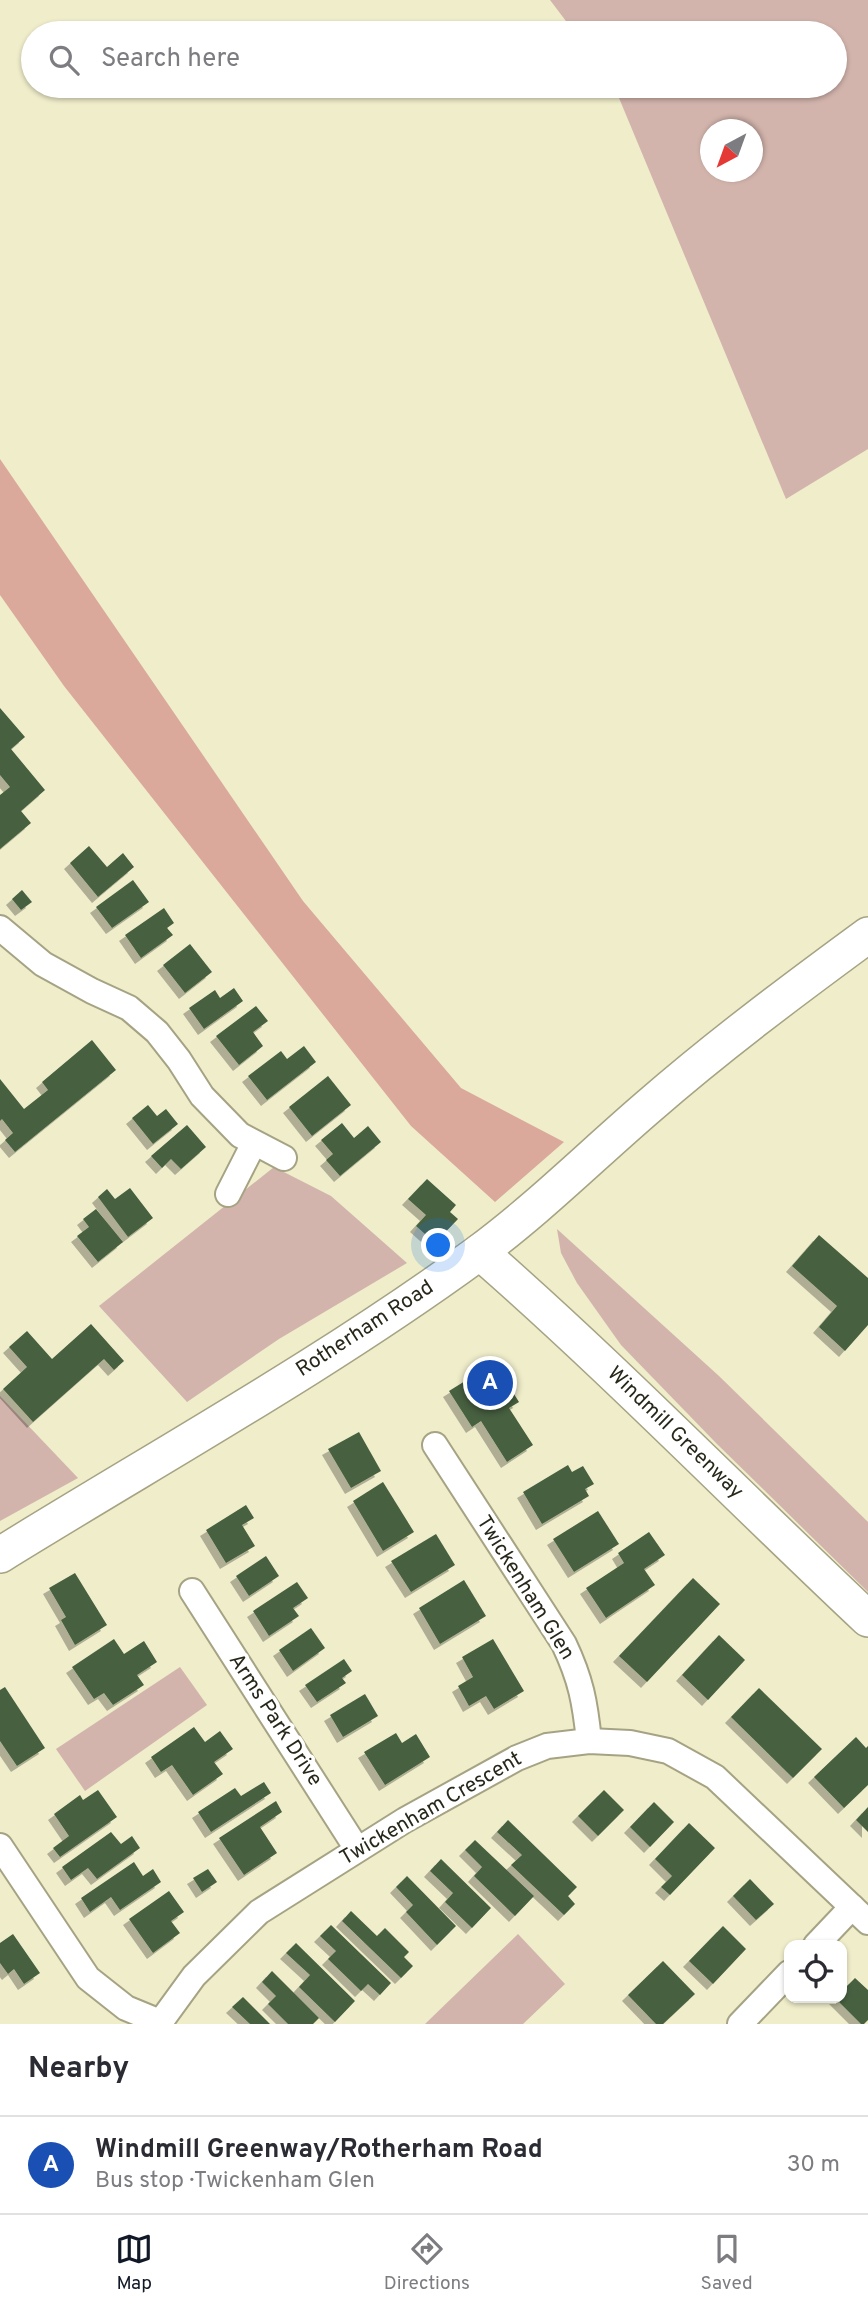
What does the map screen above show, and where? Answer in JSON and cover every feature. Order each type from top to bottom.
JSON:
[{"type":"main road","name":"Rotherham Road","points":[[0,1555],[374,1326],[480,1252],[561,1186],[647,1107],[743,1028],[868,935]]},
{"type":"main road","name":"Windmill Greenway","points":[[480,1252],[661,1417],[868,1619]]},
{"type":"street","points":[[0,928],[43,964],[129,1008],[157,1032],[202,1096],[240,1135],[284,1158]]},
{"type":"street","points":[[228,1194],[254,1143]]},
{"type":"street","name":"Twickenham Glen","points":[[435,1445],[564,1644],[577,1672],[585,1700],[589,1741]]},
{"type":"street","name":"Arms Park Drive","points":[[192,1591],[357,1849]]},
{"type":"street","name":"Twickenham Crescent","points":[[160,2023],[194,1976],[259,1912],[448,1795],[517,1758],[547,1746],[589,1741],[630,1743],[668,1751],[715,1777],[860,1914]]},
{"type":"street","points":[[0,1846],[88,1978],[126,2008],[160,2023]]},
{"type":"street","points":[[823,1940],[860,1914]]},
{"type":"street","points":[[740,2024],[784,1978]]},
{"type":"shaded area","points":[[550,0],[868,0],[868,449],[786,499],[619,98],[847,98],[847,21],[566,21]]},
{"type":"shaded area","points":[[0,459],[303,901],[461,1088],[564,1142],[495,1202],[411,1126],[64,686],[0,595]]},
{"type":"shaded area","points":[[274,1167],[331,1196],[407,1263],[279,1339],[187,1402],[99,1306]]},
{"type":"shaded area","points":[[557,1229],[719,1376],[868,1522],[868,1592],[717,1444],[621,1345],[577,1283],[561,1253]]},
{"type":"shaded area","points":[[0,1396],[78,1478],[0,1521]]},
{"type":"shaded area","points":[[180,1667],[207,1705],[85,1791],[56,1749]]},
{"type":"shaded area","points":[[518,1934],[565,1984],[523,2024],[425,2024]]},
{"type":"building","points":[[0,708],[25,737],[11,749],[45,790],[21,811],[31,823],[0,849],[0,795],[10,787],[0,775]]},
{"type":"building","points":[[89,846],[107,867],[123,853],[134,867],[98,897],[70,863]]},
{"type":"building","points":[[133,880],[149,902],[112,928],[96,907]]},
{"type":"building","points":[[22,890],[32,902],[21,910],[12,899]]},
{"type":"building","points":[[164,908],[174,923],[167,928],[173,935],[141,958],[125,935]]},
{"type":"building","points":[[190,944],[212,972],[185,993],[163,965]]},
{"type":"building","points":[[234,988],[243,1001],[204,1029],[189,1008],[215,990],[220,998]]},
{"type":"building","points":[[256,1006],[268,1021],[253,1032],[263,1046],[239,1065],[216,1036]]},
{"type":"building","points":[[92,1040],[116,1070],[15,1152],[5,1140],[13,1133],[2,1119],[0,1121],[0,1079],[24,1109],[48,1090],[42,1082]]},
{"type":"building","points":[[304,1046],[316,1062],[267,1100],[248,1076],[281,1051],[287,1059]]},
{"type":"building","points":[[328,1076],[351,1105],[312,1136],[289,1107]]},
{"type":"building","points":[[148,1105],[157,1116],[166,1109],[178,1124],[153,1144],[132,1118]]},
{"type":"building","points":[[342,1123],[354,1138],[368,1126],[381,1142],[340,1176],[326,1160],[333,1154],[321,1140]]},
{"type":"building","points":[[187,1125],[206,1147],[181,1169],[171,1159],[162,1168],[151,1156]]},
{"type":"building","points":[[427,1179],[456,1205],[450,1212],[458,1219],[435,1243],[416,1226],[426,1215],[408,1199]]},
{"type":"building","points":[[130,1188],[153,1218],[128,1237],[98,1197],[107,1189],[115,1199]]},
{"type":"building","points":[[96,1209],[123,1242],[98,1262],[77,1236],[89,1227],[83,1219]]},
{"type":"building","points":[[819,1235],[868,1278],[868,1325],[845,1351],[819,1327],[837,1306],[792,1266]]},
{"type":"building","points":[[91,1324],[124,1361],[114,1370],[104,1359],[33,1422],[3,1389],[27,1367],[9,1347],[27,1331],[52,1359]]},
{"type":"building","points":[[494,1363],[519,1402],[509,1408],[533,1445],[507,1462],[481,1421],[472,1427],[449,1391]]},
{"type":"building","points":[[359,1432],[381,1471],[351,1488],[328,1449]]},
{"type":"building","points":[[568,1465],[572,1472],[583,1466],[594,1484],[585,1489],[589,1496],[542,1524],[523,1492]]},
{"type":"building","points":[[383,1482],[414,1532],[383,1551],[353,1501]]},
{"type":"building","points":[[246,1505],[254,1518],[242,1525],[255,1546],[226,1563],[206,1530]]},
{"type":"building","points":[[598,1511],[619,1544],[574,1572],[553,1539]]},
{"type":"building","points":[[649,1532],[665,1555],[644,1569],[655,1585],[606,1618],[586,1588],[624,1563],[618,1553]]},
{"type":"building","points":[[436,1534],[455,1565],[411,1592],[391,1561]]},
{"type":"building","points":[[266,1556],[279,1576],[249,1596],[236,1576]]},
{"type":"building","points":[[75,1573],[107,1625],[75,1645],[61,1620],[66,1617],[49,1588]]},
{"type":"building","points":[[693,1578],[720,1604],[647,1682],[619,1656]]},
{"type":"building","points":[[464,1580],[486,1616],[440,1644],[419,1608]]},
{"type":"building","points":[[297,1582],[308,1598],[293,1608],[299,1616],[269,1636],[253,1611]]},
{"type":"building","points":[[311,1628],[325,1648],[293,1671],[279,1650]]},
{"type":"building","points":[[719,1635],[745,1660],[708,1700],[682,1675]]},
{"type":"building","points":[[114,1639],[124,1654],[144,1641],[157,1662],[137,1675],[144,1685],[113,1705],[104,1693],[94,1699],[72,1667]]},
{"type":"building","points":[[493,1639],[524,1691],[494,1709],[486,1696],[469,1706],[458,1686],[473,1677],[462,1657]]},
{"type":"building","points":[[344,1659],[352,1671],[342,1678],[346,1683],[317,1702],[305,1685]]},
{"type":"building","points":[[5,1687],[45,1748],[17,1766],[0,1741],[0,1690]]},
{"type":"building","points":[[759,1688],[822,1749],[793,1778],[731,1717]]},
{"type":"building","points":[[365,1694],[378,1716],[343,1737],[330,1715]]},
{"type":"building","points":[[194,1727],[205,1742],[220,1731],[233,1749],[214,1762],[223,1774],[193,1795],[172,1765],[161,1772],[151,1757]]},
{"type":"building","points":[[396,1733],[402,1743],[416,1734],[430,1757],[385,1785],[364,1752]]},
{"type":"building","points":[[856,1737],[866,1748],[868,1746],[868,1785],[844,1808],[814,1777]]},
{"type":"building","points":[[264,1782],[271,1793],[211,1832],[198,1812],[235,1788],[241,1796]]},
{"type":"building","points":[[98,1790],[117,1817],[60,1857],[53,1848],[69,1836],[54,1814],[80,1795],[83,1800]]},
{"type":"building","points":[[604,1790],[624,1810],[598,1836],[578,1816]]},
{"type":"building","points":[[276,1801],[282,1812],[260,1827],[277,1853],[244,1875],[219,1838]]},
{"type":"building","points":[[654,1802],[674,1822],[650,1847],[630,1827]]},
{"type":"building","points":[[868,1807],[868,1832],[856,1820]]},
{"type":"building","points":[[508,1820],[577,1887],[568,1896],[575,1904],[564,1915],[511,1865],[522,1855],[497,1832]]},
{"type":"building","points":[[689,1823],[715,1848],[670,1895],[661,1887],[672,1876],[655,1859]]},
{"type":"building","points":[[111,1832],[121,1844],[132,1836],[140,1848],[97,1879],[88,1868],[71,1880],[62,1867]]},
{"type":"building","points":[[475,1840],[534,1896],[515,1916],[474,1876],[482,1867],[465,1850]]},
{"type":"building","points":[[441,1859],[491,1908],[472,1928],[445,1902],[453,1893],[430,1871]]},
{"type":"building","points":[[134,1862],[143,1876],[153,1869],[161,1882],[120,1910],[111,1897],[90,1912],[81,1898]]},
{"type":"building","points":[[208,1869],[217,1882],[202,1892],[193,1878]]},
{"type":"building","points":[[407,1876],[456,1926],[437,1945],[406,1912],[413,1905],[396,1887]]},
{"type":"building","points":[[750,1879],[774,1904],[756,1920],[733,1896]]},
{"type":"building","points":[[169,1891],[184,1912],[171,1921],[180,1933],[153,1953],[129,1919]]},
{"type":"building","points":[[351,1911],[377,1936],[385,1928],[409,1952],[404,1957],[413,1966],[401,1978],[342,1921]]},
{"type":"building","points":[[331,1925],[391,1983],[380,1995],[368,1984],[361,1991],[328,1959],[336,1951],[320,1936]]},
{"type":"building","points":[[723,1926],[746,1949],[713,1984],[689,1961]]},
{"type":"building","points":[[13,1934],[40,1973],[24,1984],[14,1969],[8,1974],[0,1963],[0,1943]]},
{"type":"building","points":[[296,1943],[355,2001],[335,2022],[299,1987],[310,1975],[286,1953]]},
{"type":"building","points":[[663,1961],[695,1994],[663,2024],[656,2024],[628,1995]]},
{"type":"building","points":[[272,1971],[319,2018],[313,2024],[288,2024],[268,2004],[276,1996],[262,1982]]},
{"type":"building","points":[[855,1978],[868,1990],[868,2020],[864,2024],[840,2003],[847,2003],[847,1986]]},
{"type":"building","points":[[243,1997],[270,2024],[250,2024],[232,2007]]},
{"type":"place","name":"Windmill Greenway/Rotherham Road","points":[[490,1383]]}]
